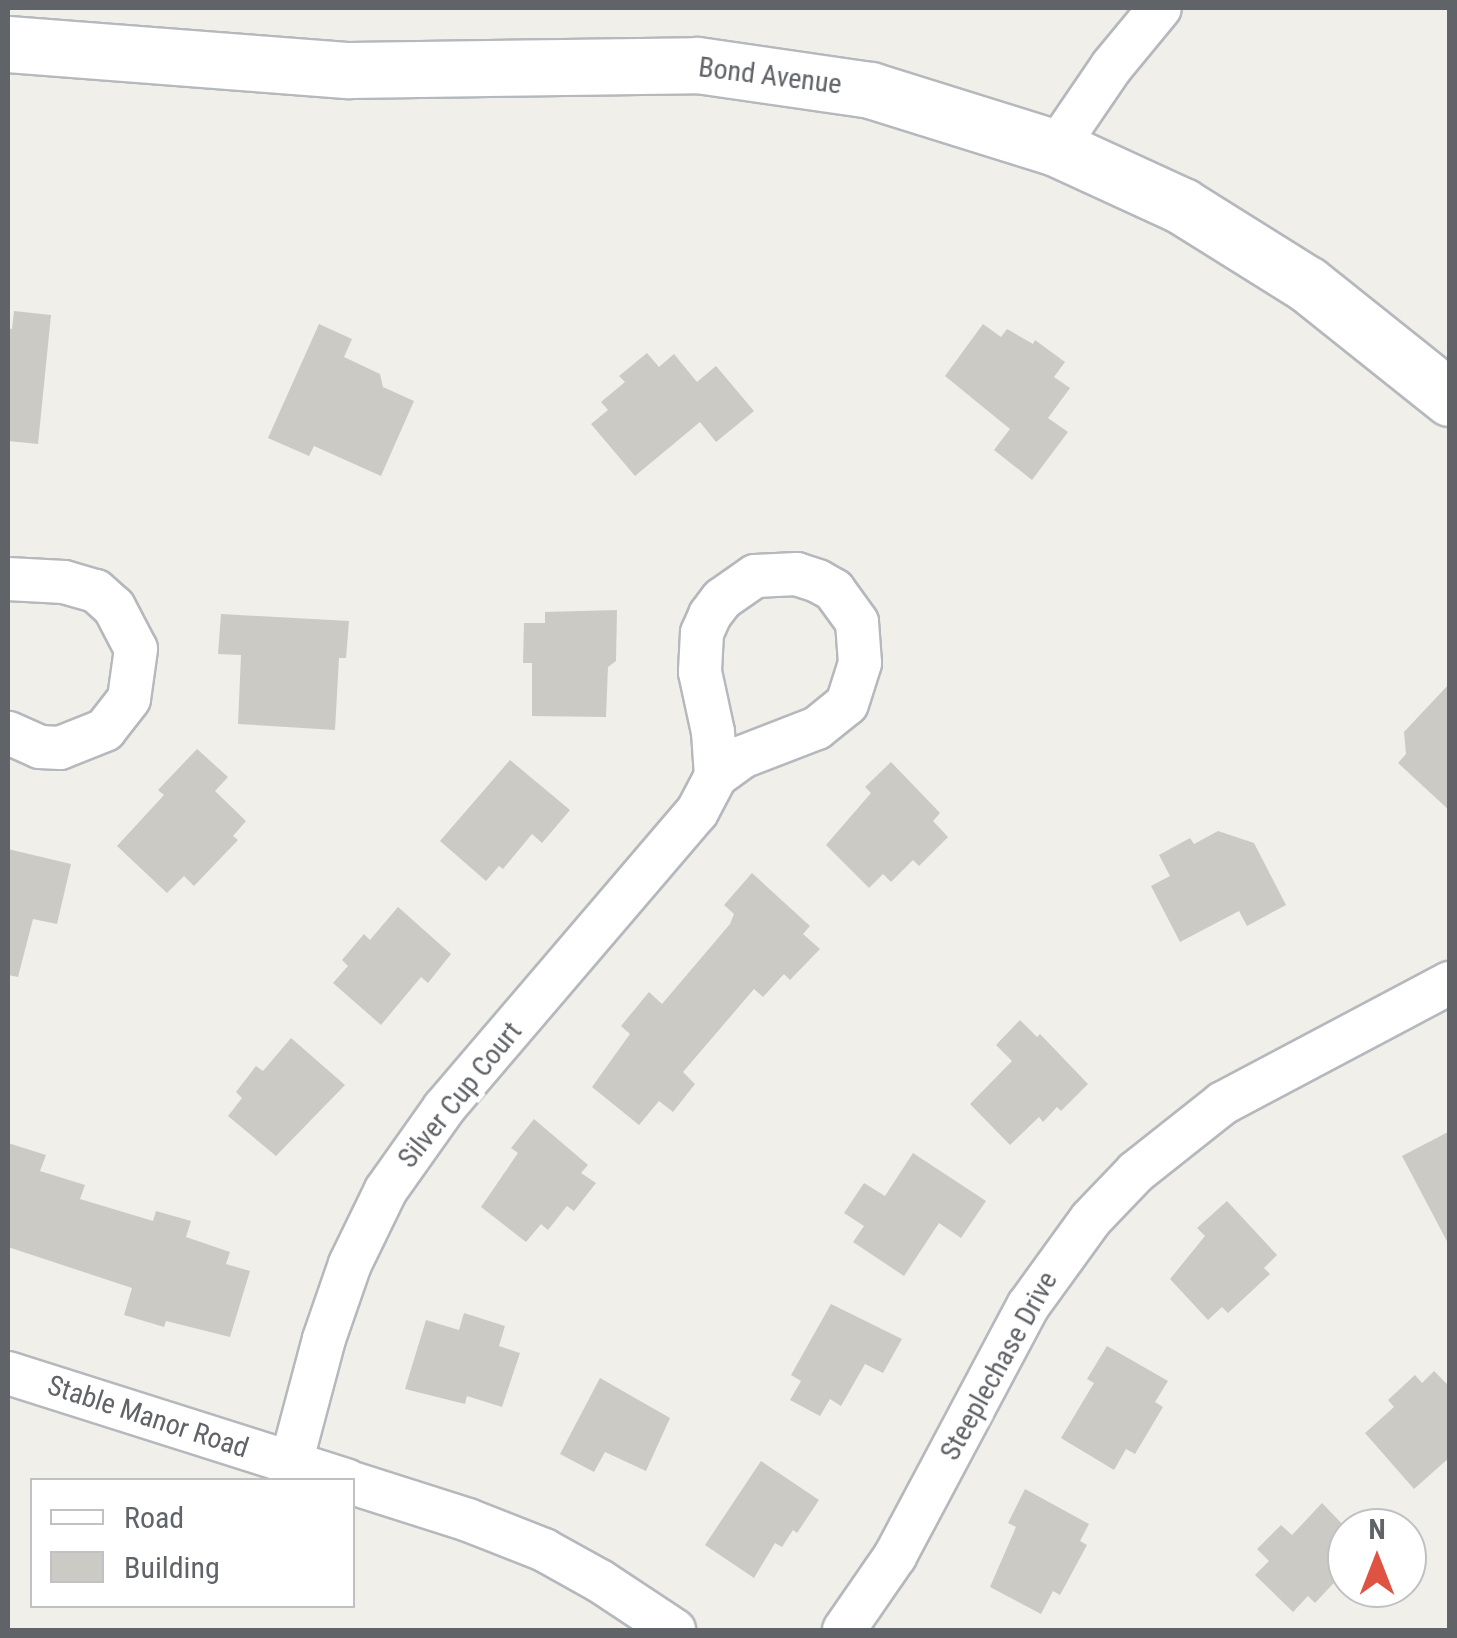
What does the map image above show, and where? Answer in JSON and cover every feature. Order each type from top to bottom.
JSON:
[{"type":"street","points":[[1056,148],[1112,66],[1160,8]]},
{"type":"street","name":"Bond Avenue","points":[[8,44],[349,70],[697,65],[870,90],[1056,148],[1232,234],[1307,284],[1450,398]]},
{"type":"street","name":"Silver Cup Court","points":[[291,1463],[350,1264],[386,1190],[444,1108],[697,812],[716,776],[742,757],[817,728],[847,704],[860,662],[857,622],[834,590],[797,574],[755,576],[722,599],[710,615],[702,633],[700,672],[713,732],[716,776]]},
{"type":"street","points":[[8,579],[64,582],[96,591],[114,607],[136,649],[130,699],[105,730],[60,748],[40,747],[8,733]]},
{"type":"street","name":"Steeplechase Drive","points":[[844,1630],[895,1556],[1028,1306],[1092,1219],[1136,1172],[1223,1103],[1450,984]]},
{"type":"street","name":"Stable Manor Road","points":[[8,1373],[337,1478]]},
{"type":"street","name":"Stable Manor Road","points":[[355,1484],[468,1520],[544,1550],[674,1630]]},
{"type":"building","points":[[14,311],[51,315],[38,444],[8,441],[8,328],[12,329]]},
{"type":"building","points":[[319,324],[352,339],[344,357],[380,374],[383,387],[414,401],[381,476],[314,446],[309,456],[268,438]]},
{"type":"building","points":[[983,324],[1001,337],[1007,329],[1033,344],[1035,340],[1065,362],[1054,377],[1070,388],[1048,418],[1068,432],[1032,480],[994,450],[1010,429],[945,376]]},
{"type":"building","points":[[647,353],[659,367],[674,354],[697,382],[716,366],[754,411],[716,442],[700,422],[635,476],[591,424],[608,410],[601,402],[625,382],[619,376]]},
{"type":"building","points":[[617,610],[616,661],[608,667],[606,717],[532,716],[532,663],[523,663],[524,623],[545,623],[545,612]]},
{"type":"building","points":[[221,614],[349,621],[346,658],[339,658],[335,730],[238,724],[241,655],[218,654]]},
{"type":"building","points":[[1450,683],[1450,811],[1398,763],[1406,754],[1404,732]]},
{"type":"building","points":[[197,749],[228,777],[215,791],[246,821],[233,836],[238,840],[194,886],[184,876],[167,893],[117,846],[164,795],[158,790]]},
{"type":"building","points":[[510,760],[570,810],[542,843],[532,834],[503,869],[499,866],[486,881],[440,841]]},
{"type":"building","points":[[891,762],[940,813],[933,821],[948,837],[919,866],[913,860],[891,882],[883,874],[869,888],[826,845],[871,793],[865,787]]},
{"type":"building","points":[[1218,831],[1254,843],[1286,905],[1247,926],[1239,911],[1180,942],[1151,886],[1170,876],[1159,855],[1190,838],[1194,844]]},
{"type":"building","points":[[8,849],[71,864],[57,924],[33,919],[18,977],[8,975]]},
{"type":"building","points":[[752,873],[810,926],[803,934],[820,949],[790,980],[784,974],[763,997],[754,989],[683,1072],[695,1084],[673,1112],[659,1101],[639,1125],[592,1087],[630,1034],[621,1026],[649,992],[662,1004],[730,924],[734,914],[724,905]]},
{"type":"building","points":[[398,907],[451,954],[428,983],[421,977],[381,1025],[333,983],[348,966],[342,960],[364,934],[370,940]]},
{"type":"building","points":[[1020,1020],[1037,1037],[1040,1034],[1088,1084],[1061,1111],[1057,1107],[1043,1122],[1039,1117],[1010,1145],[970,1104],[1012,1061],[996,1045]]},
{"type":"building","points":[[291,1038],[345,1085],[276,1156],[228,1116],[242,1098],[236,1092],[256,1066],[263,1071]]},
{"type":"building","points":[[534,1119],[588,1165],[581,1173],[596,1183],[574,1211],[567,1206],[548,1230],[541,1224],[526,1242],[481,1207],[518,1153],[511,1148]]},
{"type":"building","points":[[1450,1131],[1450,1247],[1402,1156]]},
{"type":"building","points":[[8,1143],[46,1155],[40,1171],[85,1185],[80,1199],[153,1221],[156,1211],[191,1221],[186,1237],[230,1252],[226,1264],[250,1271],[230,1337],[166,1321],[164,1327],[124,1315],[132,1288],[8,1247]]},
{"type":"building","points":[[913,1153],[986,1201],[961,1238],[939,1223],[904,1276],[853,1242],[864,1226],[844,1213],[864,1183],[885,1196]]},
{"type":"building","points":[[1227,1201],[1277,1255],[1264,1268],[1270,1274],[1228,1313],[1222,1307],[1208,1320],[1170,1279],[1205,1236],[1197,1228]]},
{"type":"building","points":[[831,1304],[902,1339],[883,1373],[865,1364],[841,1406],[830,1399],[820,1416],[790,1400],[801,1381],[791,1375]]},
{"type":"building","points":[[464,1313],[505,1326],[499,1346],[520,1353],[502,1407],[467,1396],[465,1404],[405,1389],[426,1320],[459,1330]]},
{"type":"building","points":[[1107,1346],[1168,1381],[1155,1402],[1163,1407],[1135,1454],[1126,1449],[1114,1470],[1061,1438],[1094,1383],[1087,1379]]},
{"type":"building","points":[[1434,1371],[1450,1387],[1450,1457],[1414,1489],[1365,1433],[1394,1407],[1388,1400],[1415,1375],[1422,1383]]},
{"type":"building","points":[[600,1378],[670,1418],[646,1471],[605,1452],[594,1472],[560,1454]]},
{"type":"building","points":[[761,1461],[819,1500],[797,1533],[793,1530],[782,1547],[775,1543],[754,1578],[705,1545]]},
{"type":"building","points":[[1025,1489],[1089,1524],[1080,1541],[1087,1545],[1060,1595],[1053,1591],[1041,1614],[990,1587],[1016,1527],[1008,1523]]},
{"type":"building","points":[[1322,1503],[1327,1508],[1327,1590],[1315,1603],[1308,1596],[1293,1612],[1255,1575],[1269,1561],[1257,1549],[1281,1525],[1292,1535]]}]
